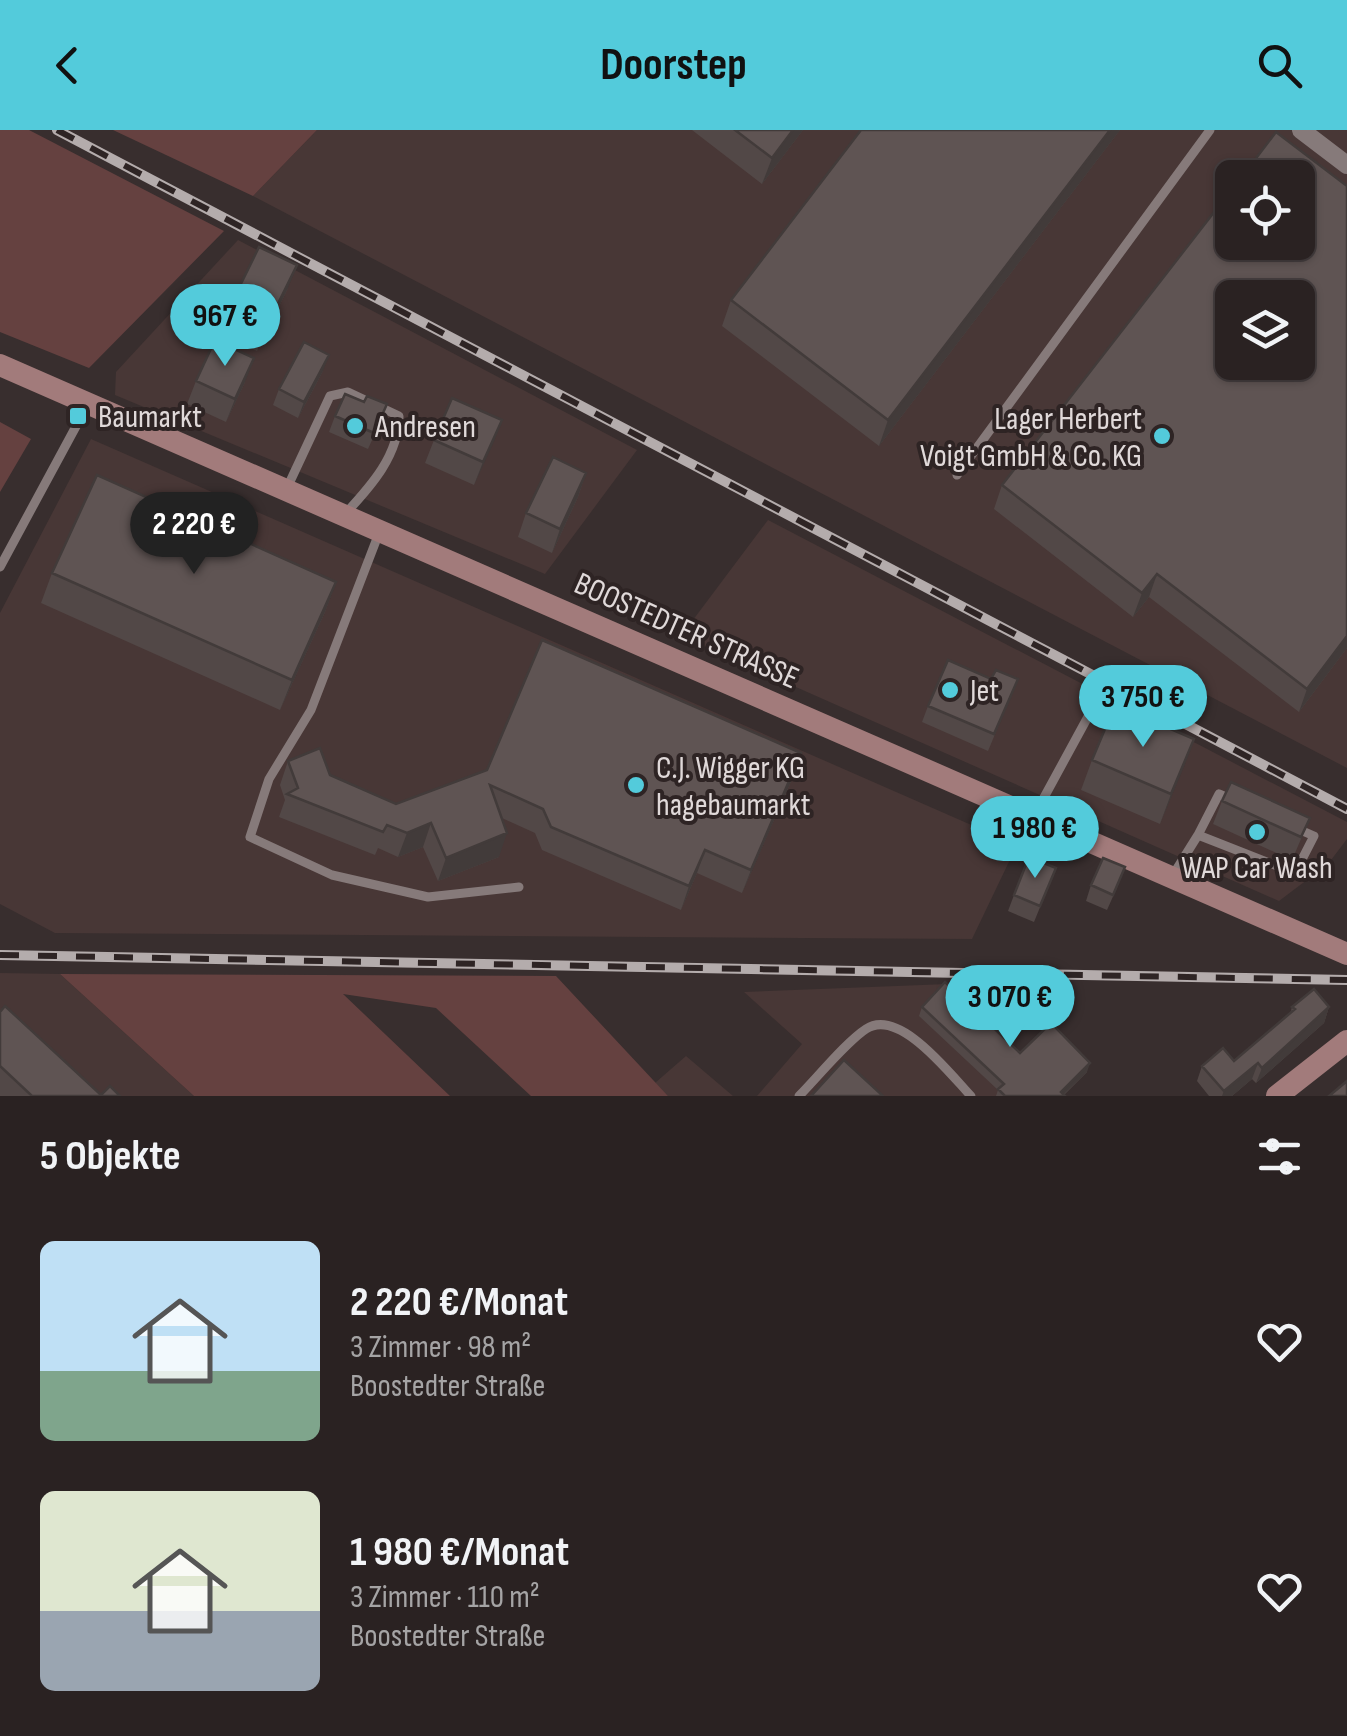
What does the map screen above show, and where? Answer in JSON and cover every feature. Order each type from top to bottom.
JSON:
[{"type":"street","points":[[1302,130],[1347,165]]},
{"type":"street","name":"BOOSTEDTER STRASSE","points":[[0,365],[1347,954]]},
{"type":"street","points":[[1277,1096],[1347,1041]]},
{"type":"lane","points":[[958,474],[1210,130]]},
{"type":"lane","points":[[286,490],[330,396],[348,392],[399,416],[399,430],[379,477],[344,515]]},
{"type":"lane","points":[[0,568],[88,404]]},
{"type":"lane","points":[[380,530],[311,710],[270,779],[250,837],[332,875],[428,897],[519,887]]},
{"type":"lane","points":[[1034,816],[1090,713],[1122,729]]},
{"type":"lane","points":[[1172,878],[1219,794],[1250,808]]},
{"type":"lane","points":[[1198,836],[1295,872],[1314,836],[1282,822]]},
{"type":"lane","points":[[799,1096],[868,1027],[888,1024],[908,1033],[971,1096]]},
{"type":"shaded area","points":[[0,130],[29,130],[224,231],[89,368],[0,332]]},
{"type":"shaded area","points":[[113,130],[317,130],[253,196]]},
{"type":"shaded area","points":[[317,130],[1347,130],[1347,768],[253,196]]},
{"type":"shaded area","points":[[238,240],[637,450],[545,574],[115,395],[116,372]]},
{"type":"shaded area","points":[[0,422],[31,439],[0,492]]},
{"type":"shaded area","points":[[91,439],[1017,845],[972,939],[55,933],[0,904],[0,613]]},
{"type":"shaded area","points":[[768,520],[1347,822],[1347,839],[1328,864],[1279,901],[681,636]]},
{"type":"shaded area","points":[[0,973],[60,974],[194,1096],[0,1096]]},
{"type":"shaded area","points":[[60,974],[556,976],[668,1096],[531,1096],[436,1008],[343,994],[450,1096],[194,1096]]},
{"type":"shaded area","points":[[948,984],[1055,1096],[757,1096],[802,1044],[744,992]]},
{"type":"shaded area","points":[[686,1056],[733,1096],[668,1096],[655,1083]]},
{"type":"building","points":[[735,130],[793,130],[772,158]]},
{"type":"building","points":[[861,130],[1110,130],[888,420],[731,300]]},
{"type":"building","points":[[1276,132],[1313,160],[1255,160]]},
{"type":"building","points":[[1315,162],[1347,186],[1347,636],[1307,689],[1157,574],[1142,593],[1002,485],[1215,211],[1215,260],[1315,260]]},
{"type":"building","points":[[259,247],[297,265],[266,328],[228,310]]},
{"type":"building","points":[[215,340],[254,358],[235,399],[196,381]]},
{"type":"building","points":[[304,342],[329,355],[304,402],[279,389]]},
{"type":"building","points":[[345,394],[364,402],[367,396],[387,404],[374,433],[335,416]]},
{"type":"building","points":[[452,398],[502,420],[483,462],[434,440]]},
{"type":"building","points":[[553,457],[586,473],[560,529],[526,513]]},
{"type":"building","points":[[97,475],[336,582],[292,680],[52,573]]},
{"type":"building","name":"C.J. Wigger KG hagebaumarkt","points":[[542,640],[801,753],[751,870],[705,850],[689,886],[551,827],[543,809],[490,785],[507,833],[446,858],[431,823],[407,833],[387,825],[383,832],[287,794],[298,788],[288,761],[320,748],[330,775],[396,804],[487,770]]},
{"type":"building","points":[[948,660],[991,679],[996,670],[1018,679],[994,734],[928,706]]},
{"type":"building","points":[[1115,705],[1194,739],[1171,794],[1092,760]]},
{"type":"building","points":[[1231,782],[1310,818],[1301,837],[1222,801]]},
{"type":"building","points":[[1029,857],[1056,868],[1040,906],[1014,895]]},
{"type":"building","points":[[1103,858],[1125,867],[1113,895],[1091,885]]},
{"type":"building","points":[[945,982],[1020,1053],[1051,1023],[1090,1063],[1061,1092],[1065,1096],[1005,1096],[998,1089],[1004,1084],[922,1007]]},
{"type":"building","points":[[1314,989],[1329,1007],[1262,1068],[1258,1063],[1224,1091],[1202,1066],[1223,1048],[1234,1061]]},
{"type":"building","points":[[5,1006],[101,1095],[110,1086],[120,1096],[32,1096],[0,1066],[0,1012]]},
{"type":"building","points":[[844,1060],[883,1096],[811,1096]]},
{"type":"building","points":[[1347,1081],[1347,1096],[1329,1096]]},
{"type":"railway","points":[[57,130],[1347,809]]},
{"type":"railway","points":[[0,955],[1347,980]]},
{"type":"place","name":"Baumarkt","points":[[78,416]]},
{"type":"place","name":"Andresen","points":[[355,426]]},
{"type":"place","name":"Lager Herbert Voigt GmbH & Co. KG","points":[[1162,436]]},
{"type":"place","name":"Jet","points":[[950,690]]},
{"type":"place","name":"C.J. Wigger KG hagebaumarkt","points":[[636,785]]},
{"type":"place","name":"WAP Car Wash","points":[[1257,832]]}]
